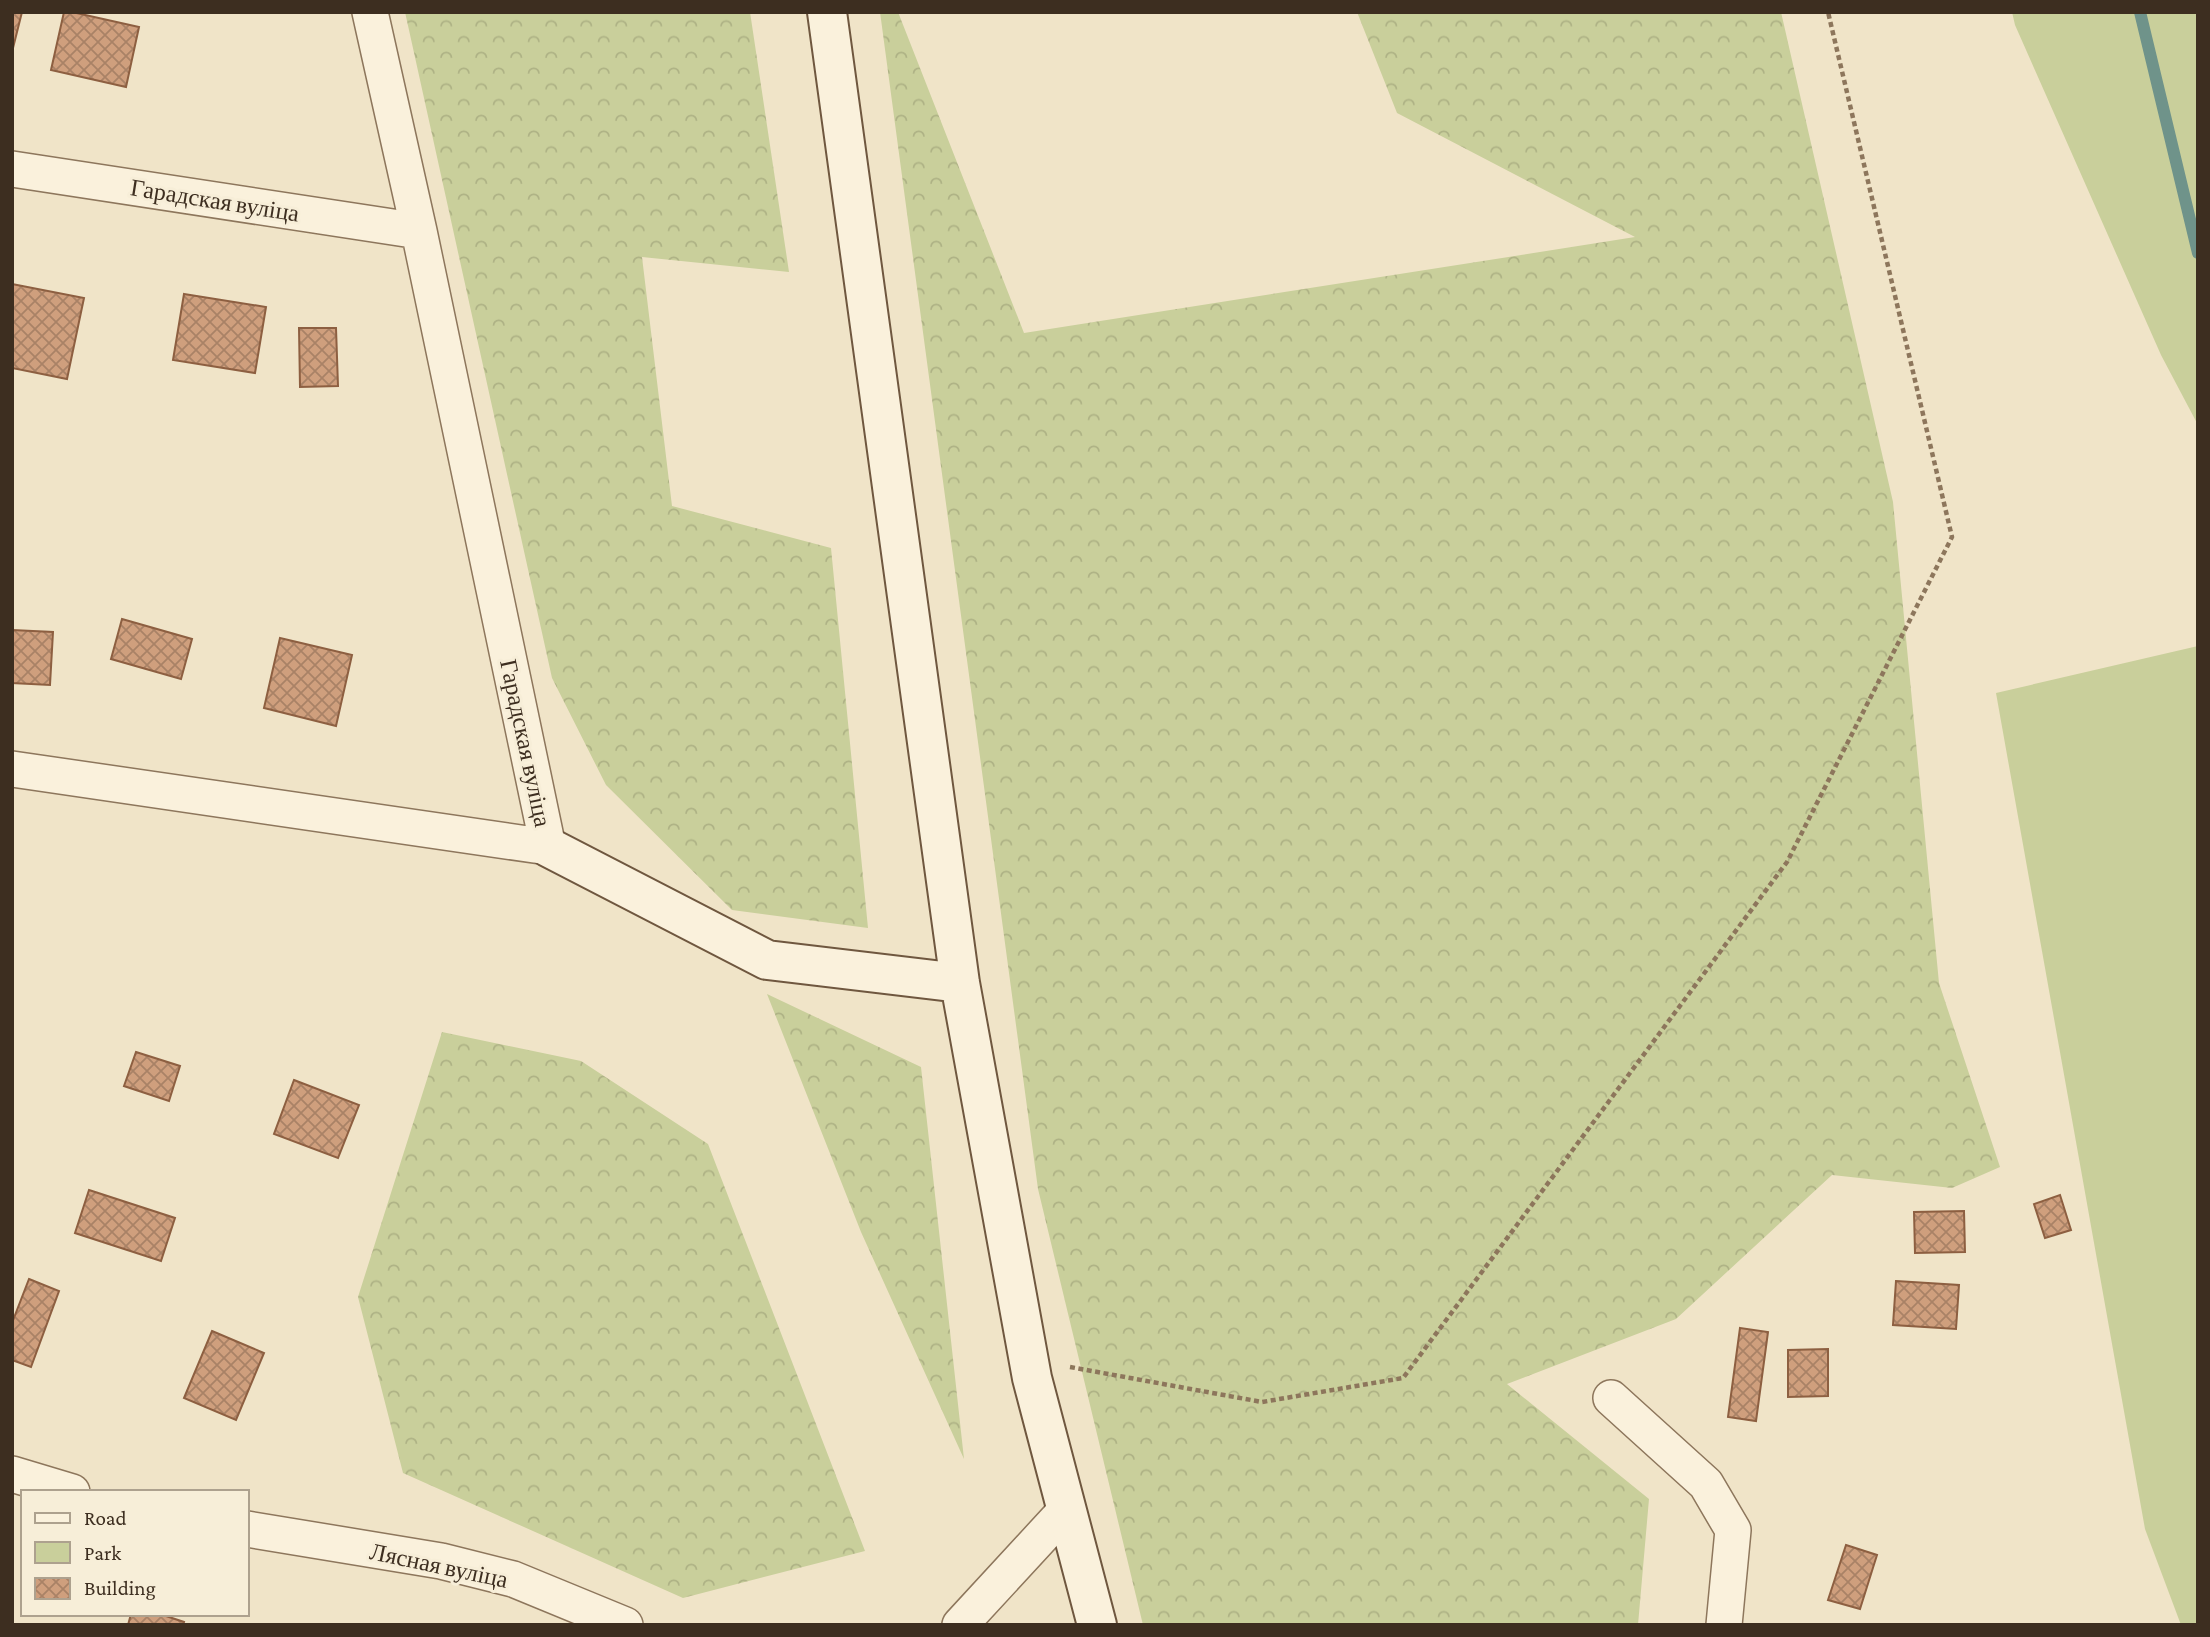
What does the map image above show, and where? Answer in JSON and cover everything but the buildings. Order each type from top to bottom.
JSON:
[{"type":"street","name":"Гарадская вуліца","points":[[12,769],[548,847],[419,231],[370,12]]},
{"type":"street","points":[[827,12],[960,983],[1030,1369],[1097,1625]]},
{"type":"street","name":"Гарадская вуліца","points":[[12,170],[419,231]]},
{"type":"street","points":[[548,847],[768,960],[960,983]]},
{"type":"street","points":[[1611,1398],[1706,1484],[1733,1530],[1724,1625]]},
{"type":"street","points":[[12,1474],[65,1490]]},
{"type":"street","points":[[960,1625],[1066,1510]]},
{"type":"street","name":"Лясная вуліца","points":[[248,1529],[440,1561],[513,1579],[625,1625]]},
{"type":"path","points":[[1030,1369],[1262,1402],[1403,1378],[1787,862],[1952,537],[1828,12]]},
{"type":"green space","points":[[405,12],[750,12],[789,272],[642,257],[672,506],[831,548],[868,928],[732,910],[606,785],[552,678]]},
{"type":"green space","points":[[880,12],[898,12],[1024,333],[1635,237],[1397,113],[1357,12],[1781,12],[1893,502],[1939,983],[2000,1167],[1952,1188],[1832,1175],[1676,1319],[1507,1384],[1649,1499],[1638,1625],[1143,1625],[1038,1189]]},
{"type":"green space","points":[[2012,12],[2198,12],[2198,425],[2161,355],[2015,25]]},
{"type":"green space","points":[[2198,646],[2198,1625],[2181,1625],[2145,1529],[1996,693]]},
{"type":"green space","points":[[767,994],[921,1067],[964,1459],[861,1232]]},
{"type":"green space","points":[[442,1032],[581,1061],[708,1144],[865,1551],[683,1598],[403,1473],[358,1297]]},
{"type":"waterway","points":[[2140,12],[2198,253]]}]
